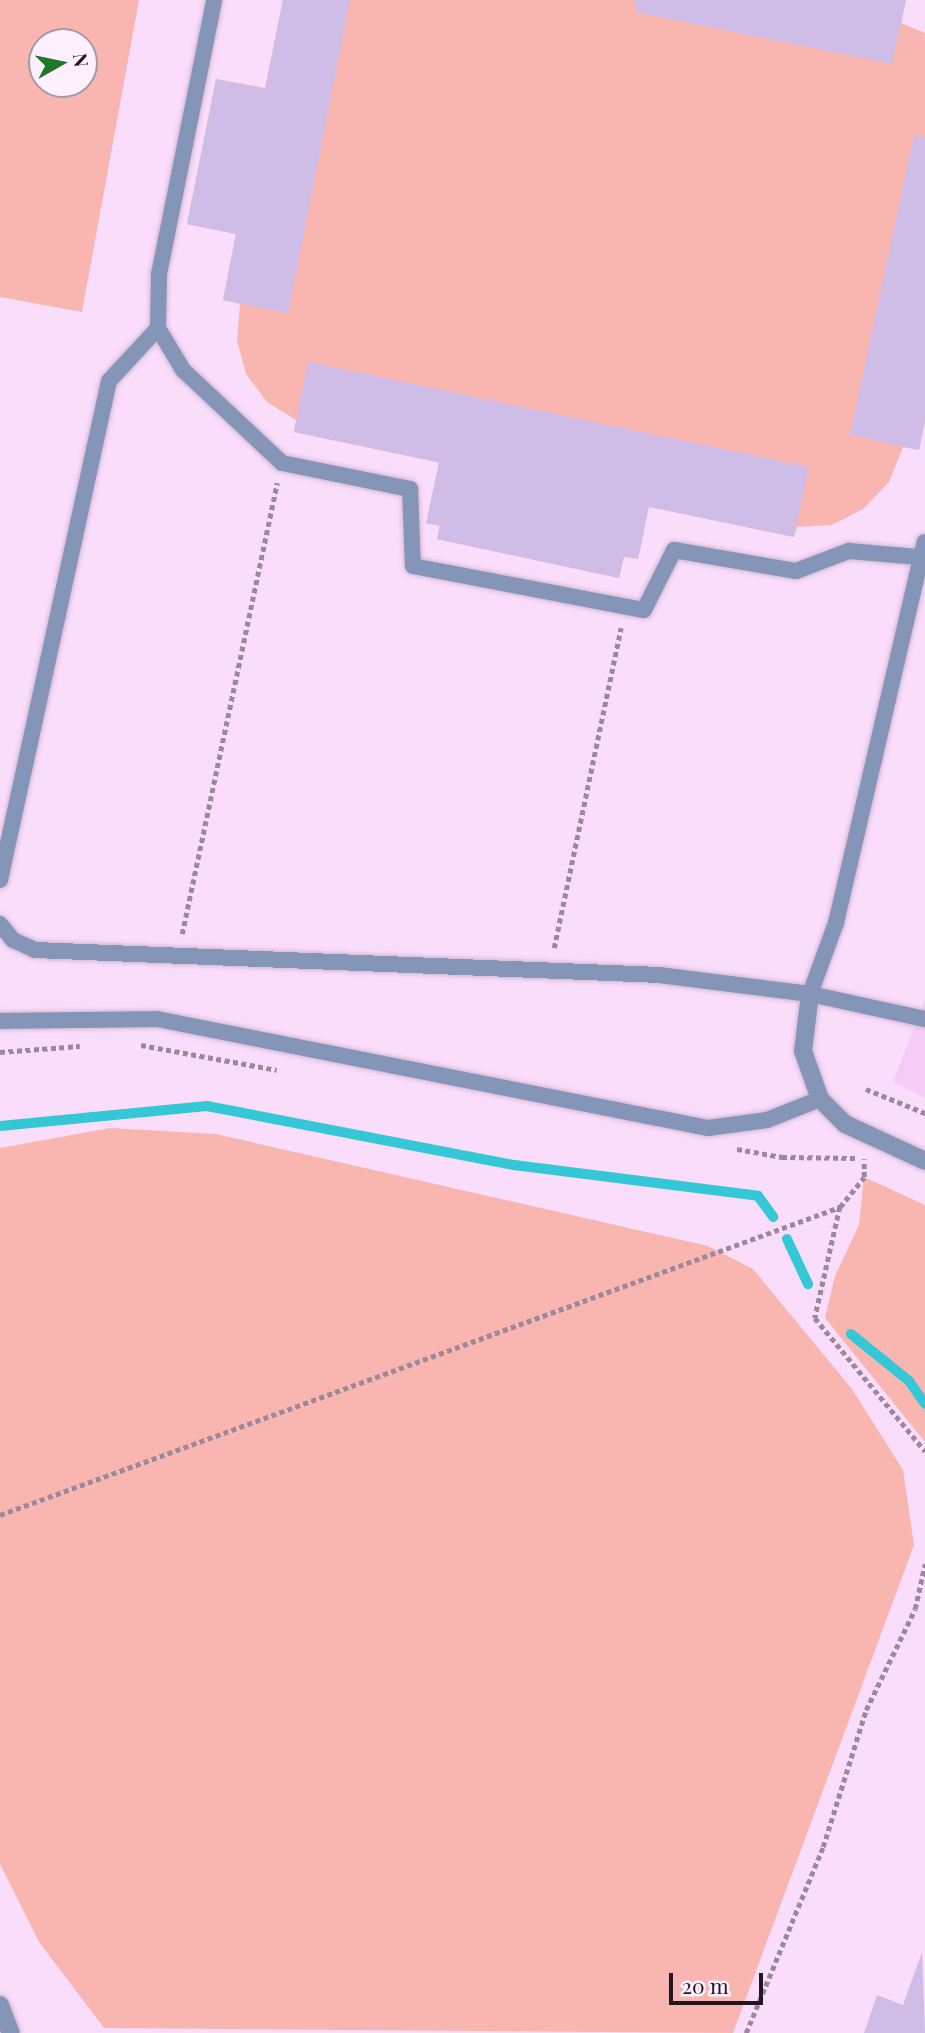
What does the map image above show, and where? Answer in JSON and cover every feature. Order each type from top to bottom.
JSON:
[{"type":"street","points":[[810,994],[803,1051],[820,1099],[845,1124],[925,1161]]},
{"type":"street","points":[[0,2005],[11,2033]]},
{"type":"lane","points":[[214,0],[159,274],[158,328],[183,370],[282,463],[410,489],[414,566],[643,610],[674,550],[796,571],[849,551],[921,550],[851,865],[810,994]]},
{"type":"lane","points":[[0,880],[109,381],[158,328]]},
{"type":"lane","points":[[0,924],[13,940],[35,950],[659,975],[810,994],[925,1019]]},
{"type":"lane","points":[[0,1021],[157,1019],[708,1128],[766,1119],[820,1099]]},
{"type":"path","points":[[181,938],[282,463]]},
{"type":"path","points":[[553,956],[621,627]]},
{"type":"path","points":[[866,1089],[925,1113]]},
{"type":"path","points":[[864,1158],[864,1177],[840,1206],[815,1318],[925,1451]]},
{"type":"path","points":[[0,1515],[840,1206]]},
{"type":"path","points":[[746,2033],[823,1847],[866,1710],[915,1609],[925,1564]]},
{"type":"shaded area","points":[[0,0],[139,0],[82,312],[0,297]]},
{"type":"shaded area","points":[[283,0],[906,0],[901,23],[925,33],[925,421],[919,450],[903,447],[889,482],[863,509],[832,525],[797,527],[794,537],[634,503],[628,527],[644,531],[638,559],[624,557],[619,578],[437,539],[440,526],[426,523],[445,464],[294,432],[296,420],[267,402],[246,374],[237,340],[240,304],[223,300],[236,234],[187,224],[216,79],[265,88]]},
{"type":"shaded area","points":[[925,999],[925,1098],[893,1082]]},
{"type":"shaded area","points":[[110,1128],[216,1134],[708,1246],[753,1269],[852,1389],[903,1470],[914,1545],[733,2033],[104,2028],[39,1942],[0,1864],[0,1148]]},
{"type":"shaded area","points":[[864,1177],[925,1205],[925,1442],[825,1318],[835,1276],[859,1225]]},
{"type":"building","points":[[283,0],[350,0],[288,313],[223,300],[236,234],[187,224],[216,79],[265,89]]},
{"type":"building","points":[[636,0],[906,0],[892,64],[635,12]]},
{"type":"building","points":[[914,135],[925,137],[925,421],[919,450],[850,435]]},
{"type":"building","points":[[308,362],[809,467],[794,537],[649,507],[638,559],[624,556],[619,578],[437,539],[440,525],[426,523],[439,462],[294,432]]},
{"type":"building","points":[[922,1952],[925,2033],[864,2033],[877,1995],[903,2005]]},
{"type":"waterway","points":[[0,1126],[207,1106],[514,1165],[758,1196],[773,1217]]},
{"type":"waterway","points":[[787,1239],[808,1284]]},
{"type":"waterway","points":[[851,1334],[909,1381],[925,1404]]}]
